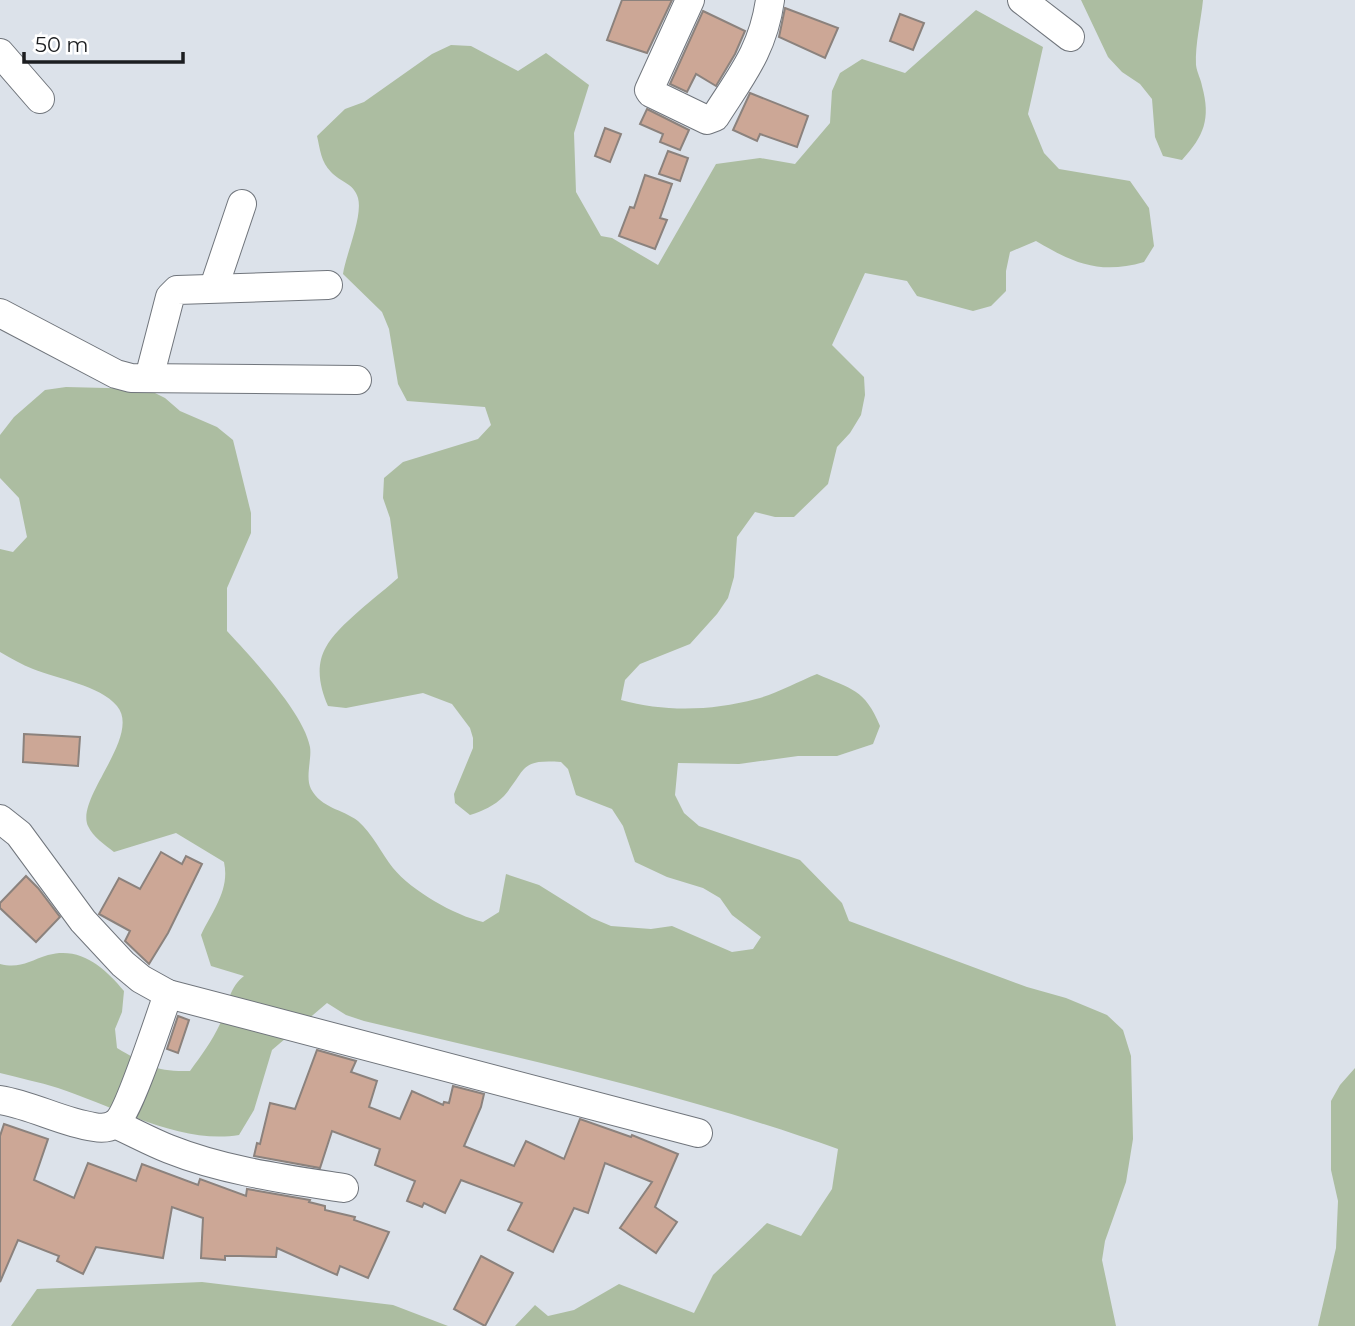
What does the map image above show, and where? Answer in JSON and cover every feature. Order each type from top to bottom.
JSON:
[{"type":"street","points":[[690,0],[649,90],[711,120],[756,52],[770,0]]},
{"type":"street","points":[[1022,0],[1070,37]]},
{"type":"street","points":[[0,53],[40,99]]},
{"type":"street","points":[[214,287],[242,204]]},
{"type":"street","points":[[149,378],[173,293],[182,288],[328,285]]},
{"type":"street","points":[[0,313],[116,373],[131,378],[357,380]]},
{"type":"street","points":[[0,819],[19,834],[83,922],[141,979],[168,993],[698,1133]]},
{"type":"street","points":[[115,1124],[121,1117],[138,1079],[168,993]]},
{"type":"street","points":[[0,1100],[15,1102],[96,1128],[115,1124],[169,1149],[216,1164],[295,1181],[344,1188]]},
{"type":"green space","points":[[1081,0],[1203,0],[1196,65],[1205,98],[1204,126],[1196,143],[1182,160],[1163,156],[1155,137],[1152,99],[1140,84],[1122,72],[1108,57]]},
{"type":"green space","points":[[976,10],[1043,47],[1028,114],[1044,153],[1059,169],[1130,181],[1149,208],[1154,246],[1144,262],[1128,266],[1100,267],[1075,261],[1036,241],[1010,252],[1006,291],[991,306],[973,311],[917,296],[907,281],[865,273],[832,345],[864,377],[865,395],[861,415],[837,447],[828,484],[794,517],[775,517],[755,512],[737,537],[734,577],[728,598],[717,614],[690,644],[640,664],[625,680],[621,700],[654,707],[722,706],[764,697],[817,674],[848,687],[869,704],[880,726],[873,744],[837,756],[798,756],[739,764],[678,763],[675,795],[684,813],[699,826],[800,860],[842,903],[849,921],[1027,987],[1066,998],[1107,1015],[1123,1030],[1131,1056],[1133,1139],[1126,1182],[1105,1241],[1102,1260],[1116,1326],[515,1326],[535,1305],[548,1316],[574,1310],[619,1284],[694,1313],[713,1275],[767,1223],[801,1236],[832,1189],[838,1149],[663,1094],[364,1021],[346,1015],[327,1003],[272,1050],[254,1110],[239,1135],[217,1137],[171,1129],[58,1088],[0,1073],[0,964],[19,965],[60,953],[82,956],[91,961],[109,974],[124,991],[122,1012],[115,1029],[117,1048],[152,1066],[178,1071],[190,1071],[202,1054],[220,1024],[232,992],[244,976],[211,966],[201,935],[223,891],[224,862],[176,833],[114,852],[96,837],[88,826],[87,814],[91,800],[121,733],[122,719],[117,706],[100,693],[29,667],[0,652],[0,549],[13,552],[27,537],[19,498],[0,478],[0,435],[14,417],[45,390],[66,387],[147,389],[165,398],[180,411],[217,427],[233,440],[251,513],[251,533],[227,588],[227,631],[275,686],[298,718],[310,747],[309,779],[315,795],[358,821],[393,868],[411,885],[447,908],[483,922],[499,912],[506,874],[539,885],[592,918],[611,926],[651,929],[672,926],[732,952],[753,949],[761,937],[732,915],[720,898],[703,888],[667,877],[635,862],[623,826],[612,809],[576,795],[568,769],[561,762],[531,764],[500,800],[470,815],[455,803],[454,794],[473,748],[473,738],[470,728],[452,704],[423,693],[346,708],[328,706],[320,677],[326,647],[349,620],[398,578],[390,518],[383,498],[384,478],[403,462],[478,439],[491,425],[485,407],[407,401],[398,384],[389,329],[382,312],[343,274],[358,215],[358,198],[353,189],[325,164],[317,136],[345,109],[364,102],[432,54],[451,45],[471,46],[518,71],[546,53],[589,85],[574,133],[576,192],[601,236],[612,238],[658,265],[716,164],[760,158],[795,164],[830,123],[832,91],[840,73],[862,59],[905,73]]},
{"type":"green space","points":[[1355,1068],[1355,1326],[1318,1326],[1336,1248],[1338,1201],[1331,1170],[1331,1101],[1340,1085]]},
{"type":"green space","points":[[202,1282],[393,1305],[448,1326],[11,1326],[37,1289]]},
{"type":"building","points":[[622,0],[672,0],[647,53],[607,40]]},
{"type":"building","points":[[785,8],[838,28],[825,58],[779,37]]},
{"type":"building","points":[[703,11],[745,31],[716,86],[696,74],[687,92],[670,84]]},
{"type":"building","points":[[900,14],[924,23],[913,50],[890,41]]},
{"type":"building","points":[[750,93],[808,116],[797,147],[760,134],[757,141],[733,130]]},
{"type":"building","points":[[647,109],[689,130],[680,150],[660,142],[663,134],[640,124]]},
{"type":"building","points":[[605,128],[621,134],[610,162],[595,156]]},
{"type":"building","points":[[668,151],[688,158],[680,181],[659,174]]},
{"type":"building","points":[[645,175],[672,184],[660,218],[667,220],[655,249],[619,236],[630,207],[634,208]]},
{"type":"building","points":[[24,734],[80,737],[78,766],[23,762]]},
{"type":"building","points":[[161,852],[182,864],[186,856],[202,864],[168,933],[149,964],[125,941],[130,931],[99,914],[119,878],[140,889]]},
{"type":"building","points":[[26,876],[60,917],[36,942],[0,908],[0,903]]},
{"type":"building","points":[[178,1016],[189,1020],[178,1053],[167,1049]]},
{"type":"building","points":[[317,1050],[356,1061],[351,1072],[377,1081],[369,1107],[400,1119],[412,1091],[443,1105],[444,1102],[449,1103],[453,1086],[484,1094],[464,1146],[514,1166],[526,1141],[564,1159],[580,1119],[631,1137],[632,1135],[678,1154],[655,1207],[677,1222],[656,1253],[620,1228],[652,1182],[605,1163],[588,1213],[574,1208],[553,1252],[508,1230],[522,1203],[461,1180],[445,1213],[424,1203],[422,1207],[407,1201],[415,1181],[375,1165],[380,1149],[332,1131],[320,1168],[254,1156],[257,1143],[260,1144],[270,1103],[295,1109]]},
{"type":"building","points":[[4,1124],[48,1139],[34,1180],[74,1198],[88,1163],[136,1181],[142,1164],[198,1185],[200,1179],[246,1196],[247,1189],[310,1200],[309,1202],[325,1206],[325,1210],[355,1217],[354,1220],[389,1232],[368,1278],[340,1266],[337,1275],[277,1248],[276,1257],[225,1256],[225,1260],[201,1258],[203,1218],[172,1207],[163,1258],[96,1247],[83,1274],[57,1261],[59,1256],[18,1240],[0,1282],[0,1136]]},
{"type":"building","points":[[481,1256],[513,1273],[485,1326],[454,1309]]}]
